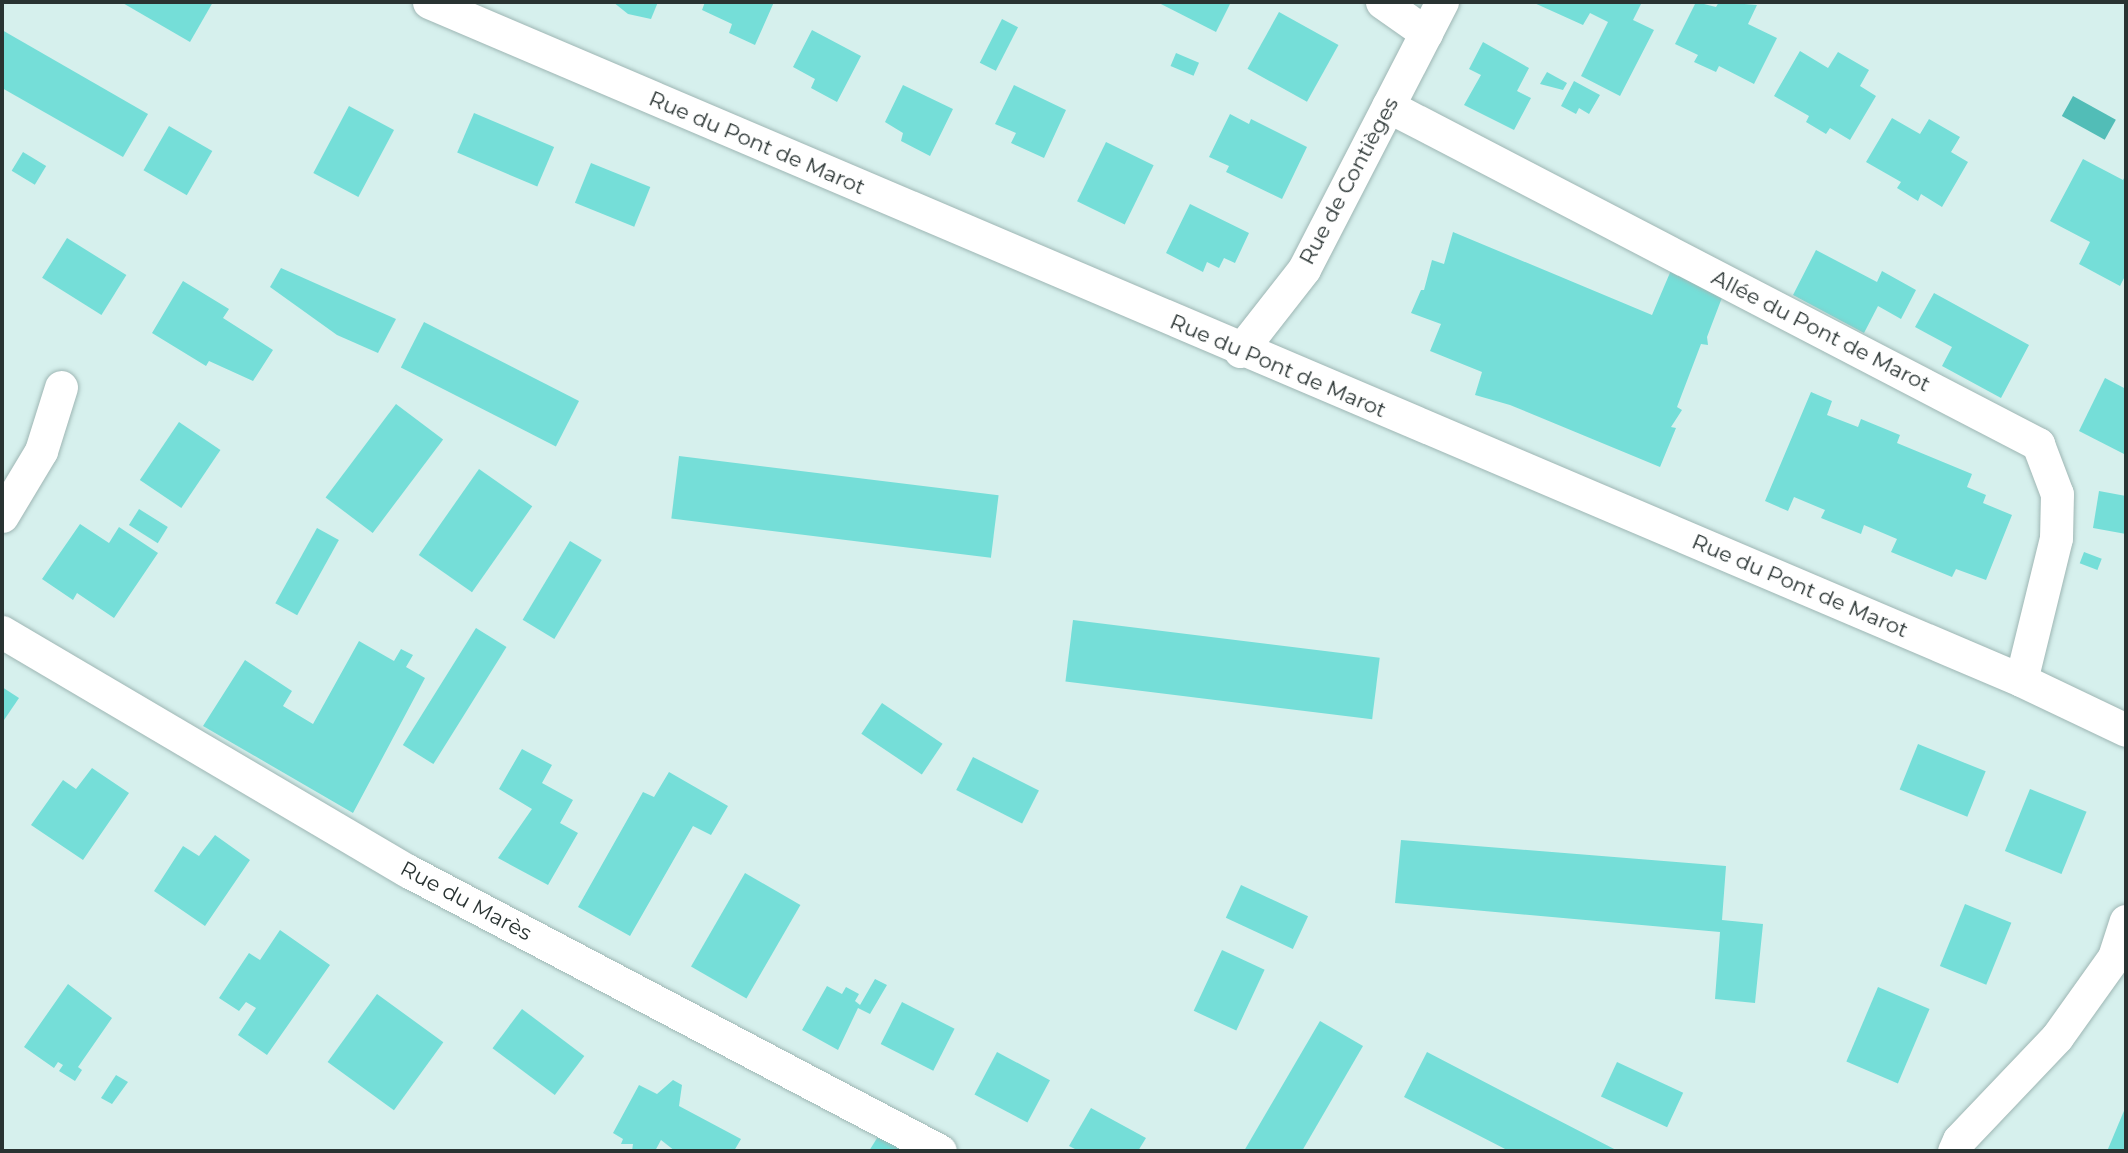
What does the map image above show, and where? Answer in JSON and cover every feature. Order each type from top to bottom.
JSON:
[{"type":"street","name":"Rue du Pont de Marot","points":[[429,2],[1240,351],[2021,680],[2126,730]]},
{"type":"street","points":[[1382,2],[1426,33]]},
{"type":"street","name":"Rue de Contièges","points":[[1240,351],[1304,269],[1442,2]]},
{"type":"street","name":"Allée du Pont de Marot","points":[[1388,106],[2038,444],[2057,494],[2056,538],[2021,680]]},
{"type":"street","points":[[2,516],[41,451],[61,387]]},
{"type":"street","name":"Rue du Marès","points":[[2,632],[408,871],[940,1151]]},
{"type":"street","points":[[1954,1151],[1959,1140],[2057,1037],[2114,957],[2126,921]]},
{"type":"water","points":[[2073,96],[2116,120],[2105,140],[2062,116]]},
{"type":"building","points":[[121,2],[213,2],[190,42]]},
{"type":"building","points":[[613,2],[658,2],[651,19],[628,14]]},
{"type":"building","points":[[705,2],[774,2],[755,45],[729,33],[732,24],[702,10]]},
{"type":"building","points":[[1157,2],[1231,2],[1216,32]]},
{"type":"building","points":[[1532,2],[1642,2],[1633,20],[1654,30],[1620,96],[1581,76],[1608,22],[1590,13],[1583,25]]},
{"type":"building","points":[[1696,2],[1716,7],[1719,2],[1757,5],[1748,24],[1777,38],[1754,84],[1719,66],[1716,72],[1694,62],[1698,55],[1675,44]]},
{"type":"building","points":[[1279,12],[1338,45],[1307,102],[1247,69]]},
{"type":"building","points":[[1002,19],[1018,27],[996,71],[980,63]]},
{"type":"building","points":[[2,30],[148,114],[123,157],[2,88]]},
{"type":"building","points":[[812,30],[861,56],[837,102],[811,88],[815,79],[793,67]]},
{"type":"building","points":[[1483,42],[1529,68],[1517,91],[1531,98],[1514,130],[1464,105],[1481,75],[1469,69]]},
{"type":"building","points":[[1800,51],[1828,68],[1838,52],[1869,70],[1860,86],[1876,96],[1850,140],[1830,128],[1826,134],[1806,122],[1809,116],[1774,96]]},
{"type":"building","points":[[1176,53],[1199,63],[1194,76],[1171,66]]},
{"type":"building","points":[[1547,72],[1567,83],[1563,90],[1540,84]]},
{"type":"building","points":[[1574,81],[1600,95],[1589,114],[1579,108],[1576,114],[1561,106]]},
{"type":"building","points":[[903,85],[953,109],[930,156],[901,141],[903,133],[885,122]]},
{"type":"building","points":[[1014,85],[1066,110],[1044,158],[1011,143],[1016,133],[995,124]]},
{"type":"building","points":[[349,106],[394,130],[358,197],[313,173]]},
{"type":"building","points":[[474,113],[554,147],[537,187],[457,153]]},
{"type":"building","points":[[1230,114],[1249,124],[1251,119],[1307,147],[1282,199],[1226,172],[1229,166],[1209,157]]},
{"type":"building","points":[[1892,118],[1920,134],[1929,119],[1960,137],[1951,152],[1968,162],[1942,207],[1921,194],[1918,201],[1897,188],[1901,182],[1866,162]]},
{"type":"building","points":[[169,126],[212,151],[187,195],[144,170]]},
{"type":"building","points":[[1106,142],[1154,165],[1125,225],[1077,201]]},
{"type":"building","points":[[23,152],[46,166],[35,185],[12,171]]},
{"type":"building","points":[[2083,159],[2123,180],[2126,174],[2126,274],[2120,286],[2079,264],[2090,242],[2050,221]]},
{"type":"building","points":[[591,163],[650,187],[634,227],[575,203]]},
{"type":"building","points":[[1190,204],[1249,233],[1235,263],[1224,258],[1219,268],[1207,262],[1203,272],[1166,253]]},
{"type":"building","points":[[1453,232],[1652,315],[1672,268],[1723,295],[1707,337],[1708,345],[1701,344],[1677,407],[1682,410],[1671,427],[1676,428],[1660,467],[1510,405],[1475,395],[1482,372],[1430,351],[1441,324],[1411,313],[1421,290],[1424,290],[1432,260],[1444,264]]},
{"type":"building","points":[[67,238],[126,275],[101,315],[42,278]]},
{"type":"building","points":[[1816,250],[1877,282],[1882,271],[1916,290],[1901,319],[1878,306],[1864,333],[1793,295]]},
{"type":"building","points":[[281,268],[396,319],[378,353],[337,335],[270,287]]},
{"type":"building","points":[[183,281],[229,309],[223,318],[273,350],[253,381],[209,361],[206,366],[152,333]]},
{"type":"building","points":[[1934,293],[2029,345],[2001,398],[1942,366],[1952,347],[1915,327]]},
{"type":"building","points":[[424,322],[579,401],[556,446],[401,367]]},
{"type":"building","points":[[2105,378],[2126,389],[2124,454],[2079,431]]},
{"type":"building","points":[[1811,392],[1832,401],[1827,415],[1858,427],[1861,419],[1900,435],[1897,443],[1972,474],[1967,487],[1986,495],[1983,503],[2012,515],[1986,580],[1956,569],[1952,577],[1891,552],[1897,539],[1864,525],[1861,534],[1821,518],[1825,510],[1794,497],[1788,511],[1765,501]]},
{"type":"building","points":[[396,404],[443,440],[373,533],[326,497]]},
{"type":"building","points":[[179,422],[220,450],[181,508],[140,480]]},
{"type":"building","points":[[679,456],[999,495],[991,558],[671,519]]},
{"type":"building","points":[[479,469],[532,506],[472,592],[419,555]]},
{"type":"building","points":[[2099,491],[2126,496],[2126,534],[2093,528]]},
{"type":"building","points":[[139,509],[168,527],[158,543],[129,525]]},
{"type":"building","points":[[80,524],[109,543],[119,527],[158,553],[114,618],[77,593],[73,600],[42,579]]},
{"type":"building","points":[[317,528],[339,540],[297,615],[275,603]]},
{"type":"building","points":[[570,541],[602,560],[554,639],[523,620]]},
{"type":"building","points":[[2084,552],[2102,559],[2097,570],[2080,563]]},
{"type":"building","points":[[1073,620],[1380,658],[1372,719],[1065,682]]},
{"type":"building","points":[[476,628],[507,647],[433,764],[403,745]]},
{"type":"building","points":[[359,641],[394,661],[401,649],[413,655],[406,667],[425,678],[353,813],[203,726],[245,660],[292,691],[283,706],[313,724]]},
{"type":"building","points":[[2,687],[19,698],[2,723]]},
{"type":"building","points":[[882,703],[943,744],[922,774],[861,734]]},
{"type":"building","points":[[1918,744],[1986,771],[1967,817],[1900,789]]},
{"type":"building","points":[[522,749],[552,765],[542,783],[573,800],[560,823],[578,833],[548,885],[498,858],[532,809],[499,789]]},
{"type":"building","points":[[973,757],[1039,791],[1022,824],[956,790]]},
{"type":"building","points":[[92,768],[129,793],[83,860],[31,825],[63,780],[76,789]]},
{"type":"building","points":[[669,772],[728,806],[711,835],[693,826],[630,936],[578,907],[643,792],[654,797]]},
{"type":"building","points":[[2030,789],[2087,812],[2061,874],[2005,851]]},
{"type":"building","points":[[215,835],[250,860],[205,926],[154,891],[183,846],[199,856]]},
{"type":"building","points":[[1401,840],[1726,866],[1722,920],[1763,924],[1755,1003],[1715,999],[1720,932],[1395,903]]},
{"type":"building","points":[[745,873],[800,905],[746,999],[691,967]]},
{"type":"building","points":[[1241,885],[1308,916],[1293,949],[1226,918]]},
{"type":"building","points":[[1965,904],[2011,923],[1986,985],[1940,966]]},
{"type":"building","points":[[280,930],[330,965],[267,1055],[238,1035],[256,1008],[246,1002],[239,1011],[219,998],[249,953],[260,960]]},
{"type":"building","points":[[1222,950],[1265,970],[1236,1031],[1194,1011]]},
{"type":"building","points":[[875,979],[887,985],[870,1014],[858,1008],[838,1050],[802,1030],[827,986],[842,994],[846,987],[859,994],[855,1001],[860,1005]]},
{"type":"building","points":[[68,984],[112,1018],[78,1067],[82,1070],[75,1081],[59,1071],[63,1065],[58,1062],[54,1068],[24,1047]]},
{"type":"building","points":[[1878,987],[1930,1009],[1898,1083],[1846,1062]]},
{"type":"building","points":[[377,994],[443,1042],[394,1110],[328,1062]]},
{"type":"building","points":[[902,1002],[955,1029],[933,1071],[881,1044]]},
{"type":"building","points":[[522,1009],[584,1056],[555,1095],[493,1048]]},
{"type":"building","points":[[1320,1021],[1363,1046],[1302,1151],[1244,1151]]},
{"type":"building","points":[[997,1052],[1050,1080],[1027,1123],[974,1094]]},
{"type":"building","points":[[1427,1052],[1618,1151],[1509,1151],[1404,1097]]},
{"type":"building","points":[[1617,1062],[1683,1093],[1667,1127],[1601,1096]]},
{"type":"building","points":[[116,1075],[128,1082],[112,1104],[101,1098]]},
{"type":"building","points":[[673,1080],[682,1085],[679,1106],[741,1139],[734,1151],[675,1151],[661,1140],[655,1151],[632,1151],[633,1144],[621,1144],[623,1139],[613,1133],[639,1085],[657,1094]]},
{"type":"building","points":[[2126,1106],[2126,1151],[2108,1149]]},
{"type":"building","points":[[1091,1108],[1146,1138],[1138,1151],[1079,1151],[1069,1146]]},
{"type":"building","points":[[879,1135],[913,1151],[869,1151]]}]
